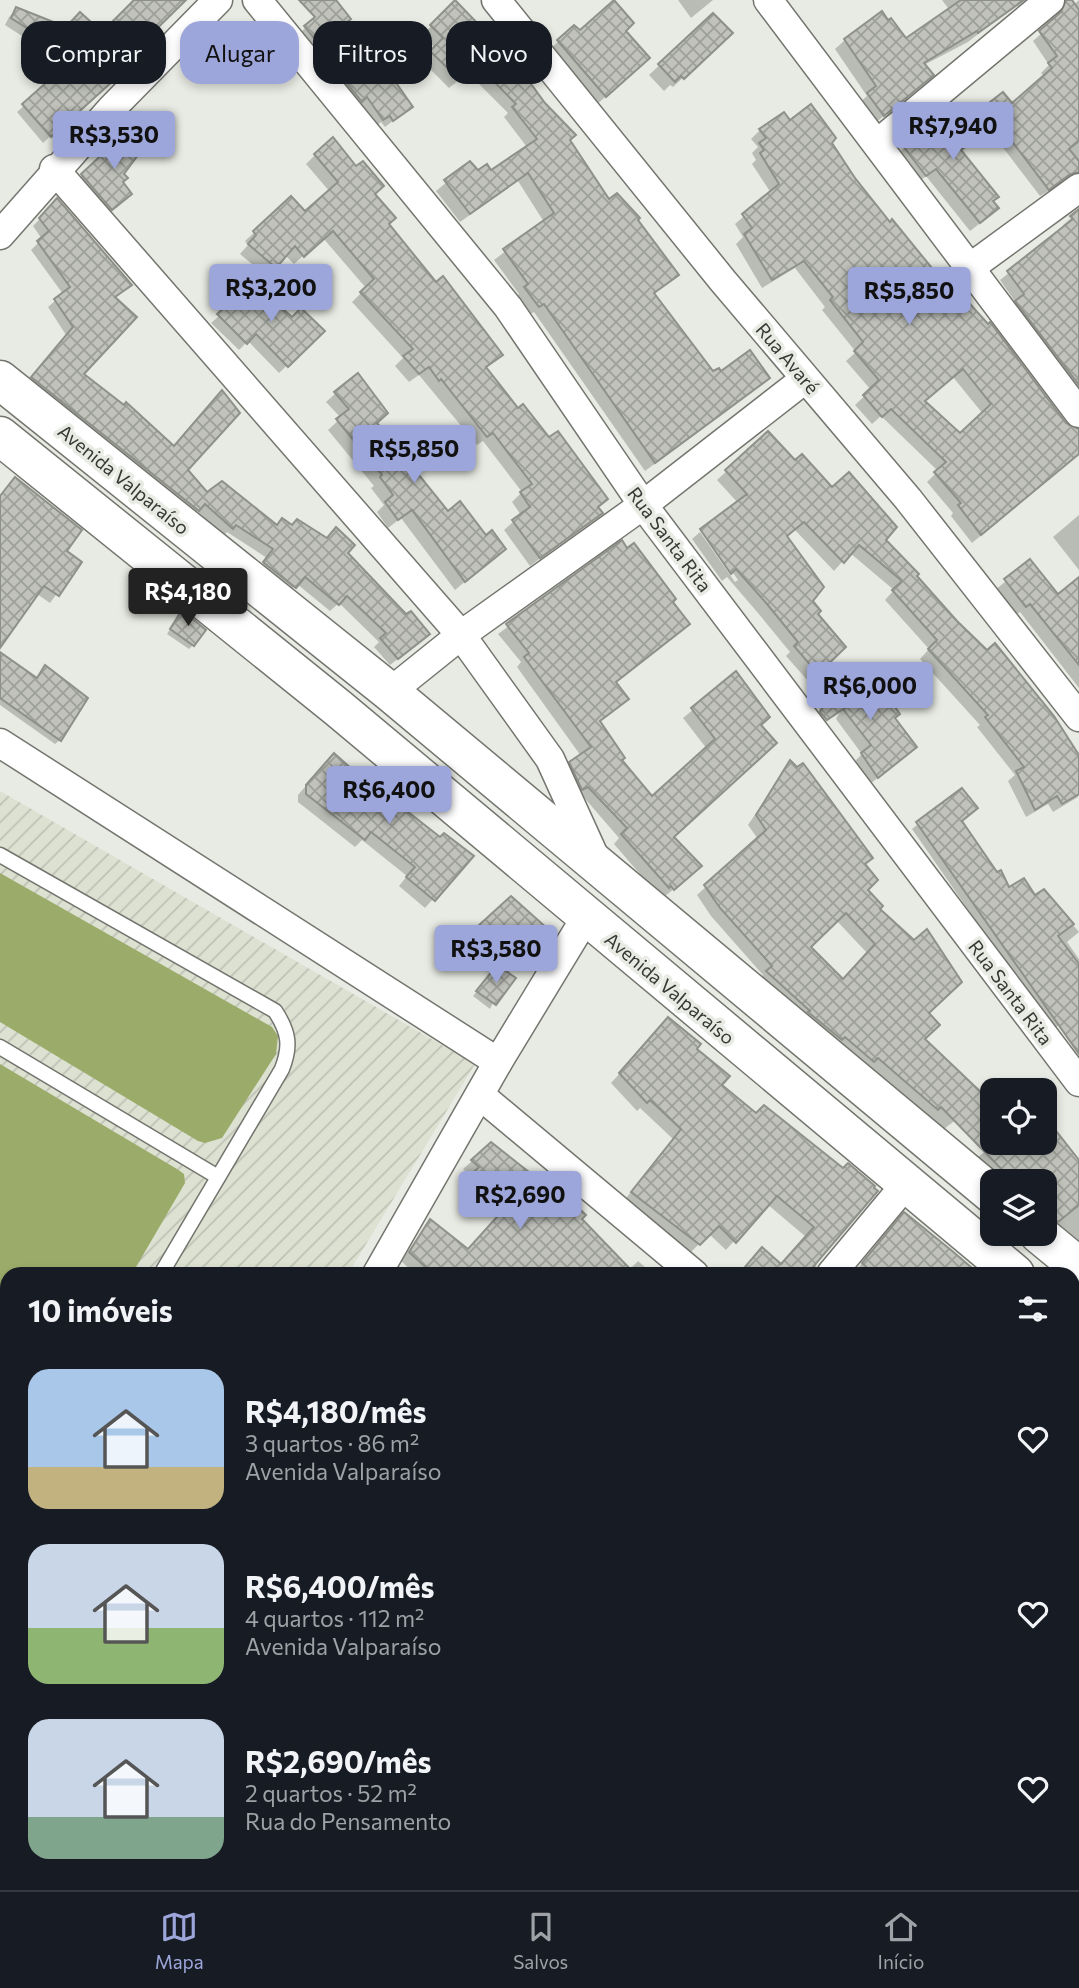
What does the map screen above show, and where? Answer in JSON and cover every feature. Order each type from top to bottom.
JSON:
[{"type":"main road","name":"Avenida Valparaíso","points":[[0,380],[390,692],[980,1184]]},
{"type":"main road","name":"Avenida Valparaíso","points":[[0,436],[338,708],[1007,1267]]},
{"type":"main road","points":[[840,1129],[871,1091]]},
{"type":"main road","points":[[1054,1246],[1079,1267]]},
{"type":"street","points":[[0,235],[54,169],[218,0]]},
{"type":"street","name":"Rua Santa Rita","points":[[257,0],[508,307],[643,505],[1079,1082]]},
{"type":"street","name":"Rua Avaré","points":[[496,0],[805,379],[908,499],[1079,717]]},
{"type":"street","points":[[768,0],[1079,413]]},
{"type":"street","points":[[878,143],[1050,0]]},
{"type":"street","points":[[54,169],[461,635],[550,759],[598,863]]},
{"type":"street","points":[[971,267],[1079,188]]},
{"type":"street","points":[[390,692],[461,635],[643,505],[805,379]]},
{"type":"street","points":[[0,743],[498,1062]]},
{"type":"street","points":[[388,1267],[498,1062],[586,918]]},
{"type":"street","points":[[481,1097],[686,1267]]},
{"type":"street","points":[[837,1267],[906,1184]]},
{"type":"lane","points":[[0,855],[275,1011],[287,1029],[288,1052],[282,1069],[165,1267]]},
{"type":"lane","points":[[0,1047],[218,1177]]},
{"type":"shaded area","points":[[0,791],[475,1064],[352,1267],[0,1267]]},
{"type":"shaded area","points":[[0,873],[272,1027],[278,1036],[276,1054],[222,1138],[205,1143],[198,1141],[0,1022]]},
{"type":"shaded area","points":[[0,1064],[184,1174],[185,1183],[136,1267],[0,1267]]},
{"type":"building","points":[[134,0],[186,0],[165,21],[113,21]]},
{"type":"building","points":[[299,0],[336,0],[351,19],[313,21],[313,37],[304,26],[315,17]]},
{"type":"building","points":[[455,0],[475,21],[446,21],[446,66],[432,53],[432,49],[443,38],[432,27],[432,23]]},
{"type":"building","points":[[614,0],[634,23],[626,31],[650,58],[606,97],[557,40],[574,25],[580,30]]},
{"type":"building","points":[[961,0],[1024,0],[978,33],[977,31],[924,63],[934,75],[884,116],[867,93],[876,86],[844,39],[882,11],[906,38]]},
{"type":"building","points":[[1066,0],[1072,0],[1079,10],[1079,141],[1069,149],[1079,161],[1079,172],[1069,175],[1049,190],[985,106],[1003,92],[1012,103],[1052,68],[1048,63],[1057,56],[1039,31],[1061,12]]},
{"type":"building","points":[[16,7],[51,21],[21,21],[21,24],[11,18]]},
{"type":"building","points":[[80,12],[90,21],[72,21]]},
{"type":"building","points":[[713,13],[733,33],[684,79],[681,76],[675,82],[658,64]]},
{"type":"building","points":[[45,84],[110,84],[51,137],[22,104]]},
{"type":"building","points":[[347,84],[397,84],[413,107],[393,121],[390,116],[383,120],[367,97],[362,102]]},
{"type":"building","points":[[497,84],[531,84],[545,103],[576,135],[570,140],[609,199],[617,193],[640,218],[638,220],[679,275],[654,293],[713,371],[719,368],[721,371],[750,350],[770,378],[655,463],[544,304],[539,307],[524,287],[528,284],[503,249],[554,213],[528,173],[470,214],[444,180],[470,161],[478,170],[487,164],[491,170],[537,139],[512,107],[516,104]]},
{"type":"building","points":[[811,104],[836,138],[832,143],[855,178],[890,222],[892,219],[940,278],[951,288],[954,286],[988,324],[990,322],[1066,423],[1079,429],[1079,454],[981,535],[958,505],[961,503],[934,472],[946,462],[891,409],[882,417],[863,395],[879,380],[854,351],[863,342],[830,300],[833,297],[804,261],[772,280],[744,234],[752,228],[742,214],[779,184],[760,153],[764,150],[759,143],[766,138],[759,129],[784,112],[790,120]],"holes":[[[963,369],[991,404],[960,433],[925,401]]]},
{"type":"building","points":[[948,106],[974,141],[961,150],[999,197],[993,201],[999,208],[980,223],[936,169],[926,176],[903,146]]},
{"type":"building","points":[[126,132],[144,147],[124,174],[128,178],[123,182],[132,194],[112,210],[81,174]]},
{"type":"building","points":[[333,137],[356,166],[363,161],[384,186],[375,194],[396,218],[389,224],[436,282],[443,276],[503,355],[486,367],[518,408],[523,404],[549,437],[558,431],[608,499],[598,507],[603,513],[540,558],[512,520],[530,507],[520,492],[532,484],[493,433],[487,437],[429,367],[419,374],[403,356],[413,349],[360,292],[374,279],[333,231],[304,257],[295,246],[276,268],[248,244],[256,235],[253,231],[291,196],[305,211],[338,182],[314,154]]},
{"type":"building","points":[[57,198],[132,285],[115,297],[137,317],[84,374],[124,405],[126,402],[174,446],[222,390],[240,413],[188,470],[207,492],[222,481],[277,525],[282,518],[292,525],[297,519],[327,538],[336,527],[355,545],[348,553],[406,614],[411,611],[430,634],[398,659],[380,638],[386,633],[347,596],[339,605],[305,577],[296,588],[263,562],[273,549],[236,525],[233,529],[205,504],[199,511],[31,377],[73,327],[54,299],[70,287],[37,241],[49,231],[39,218]]},
{"type":"building","points":[[1079,209],[1079,385],[1015,301],[1024,294],[1007,271],[1073,219],[1070,216]]},
{"type":"building","points":[[253,282],[292,317],[301,308],[325,331],[288,367],[256,334],[247,344],[217,314]]},
{"type":"building","points":[[358,373],[388,413],[377,423],[448,511],[460,501],[486,535],[492,530],[506,549],[465,582],[412,510],[398,520],[385,502],[393,495],[380,477],[382,475],[336,419],[349,409],[334,392]]},
{"type":"building","points":[[768,431],[795,460],[802,454],[832,487],[849,472],[897,527],[886,540],[919,574],[917,576],[957,621],[987,650],[995,643],[1054,716],[1079,755],[1079,794],[1062,804],[1057,796],[1035,810],[1016,771],[1024,767],[985,717],[988,715],[928,649],[937,640],[892,590],[902,581],[859,545],[844,563],[804,522],[787,536],[824,587],[813,601],[821,611],[818,614],[846,647],[818,674],[794,646],[798,642],[767,604],[736,569],[731,574],[700,529],[747,494],[725,470]]},
{"type":"building","points":[[15,477],[82,530],[67,551],[82,562],[59,596],[44,586],[0,648],[0,496]]},
{"type":"building","points":[[622,540],[627,548],[634,543],[676,599],[673,602],[690,624],[616,682],[629,699],[600,721],[625,758],[622,760],[652,796],[715,739],[691,708],[736,671],[770,717],[761,725],[777,743],[674,837],[702,866],[674,890],[671,886],[669,888],[621,834],[627,828],[588,787],[582,790],[569,762],[591,747],[524,657],[529,653],[506,624]]},
{"type":"building","points":[[1030,559],[1058,594],[1079,577],[1079,665],[1030,604],[1026,607],[1004,579]]},
{"type":"building","points":[[182,610],[206,630],[194,646],[170,629]]},
{"type":"building","points":[[0,652],[37,678],[45,665],[88,698],[61,741],[0,698]]},
{"type":"building","points":[[841,672],[860,697],[878,683],[900,714],[895,718],[917,747],[878,778],[861,753],[871,745],[843,709],[827,720],[820,712],[829,697],[819,689]]},
{"type":"building","points":[[334,753],[382,796],[384,793],[440,837],[444,833],[474,856],[435,901],[406,877],[415,867],[371,832],[365,840],[306,794],[306,785]]},
{"type":"building","points":[[790,760],[797,767],[803,763],[873,858],[865,864],[878,880],[868,890],[883,906],[880,909],[914,940],[927,929],[962,982],[929,1013],[940,1025],[925,1039],[980,1091],[980,1147],[941,1107],[938,1110],[878,1058],[874,1062],[845,1037],[842,1040],[808,1012],[810,1011],[766,971],[772,966],[720,908],[704,885],[766,830],[756,815]],"holes":[[[846,913],[875,944],[843,979],[811,947]]]},
{"type":"building","points":[[962,788],[978,808],[962,821],[997,872],[1001,870],[1009,887],[1024,878],[1035,895],[1044,889],[1074,924],[1058,936],[1079,964],[1079,1054],[916,822]]},
{"type":"building","points":[[511,896],[548,929],[516,967],[490,945],[493,941],[478,926]]},
{"type":"building","points":[[497,965],[516,978],[496,1005],[476,991]]},
{"type":"building","points":[[668,1017],[701,1044],[697,1049],[730,1076],[722,1085],[756,1113],[764,1105],[843,1168],[848,1163],[878,1191],[813,1267],[745,1267],[762,1247],[781,1264],[814,1227],[777,1196],[736,1243],[719,1226],[700,1245],[631,1192],[681,1129],[650,1100],[647,1103],[619,1073]]},
{"type":"building","points":[[1057,1132],[1079,1160],[1079,1205],[1058,1222],[1057,1169],[1001,1169],[988,1155],[1057,1155]]},
{"type":"building","points":[[491,1142],[534,1176],[536,1174],[552,1188],[554,1185],[586,1215],[582,1219],[628,1267],[425,1267],[409,1252],[430,1219],[468,1249],[506,1207],[471,1175],[479,1167],[471,1160]]},
{"type":"building","points":[[904,1212],[971,1267],[866,1267],[862,1263]]}]
